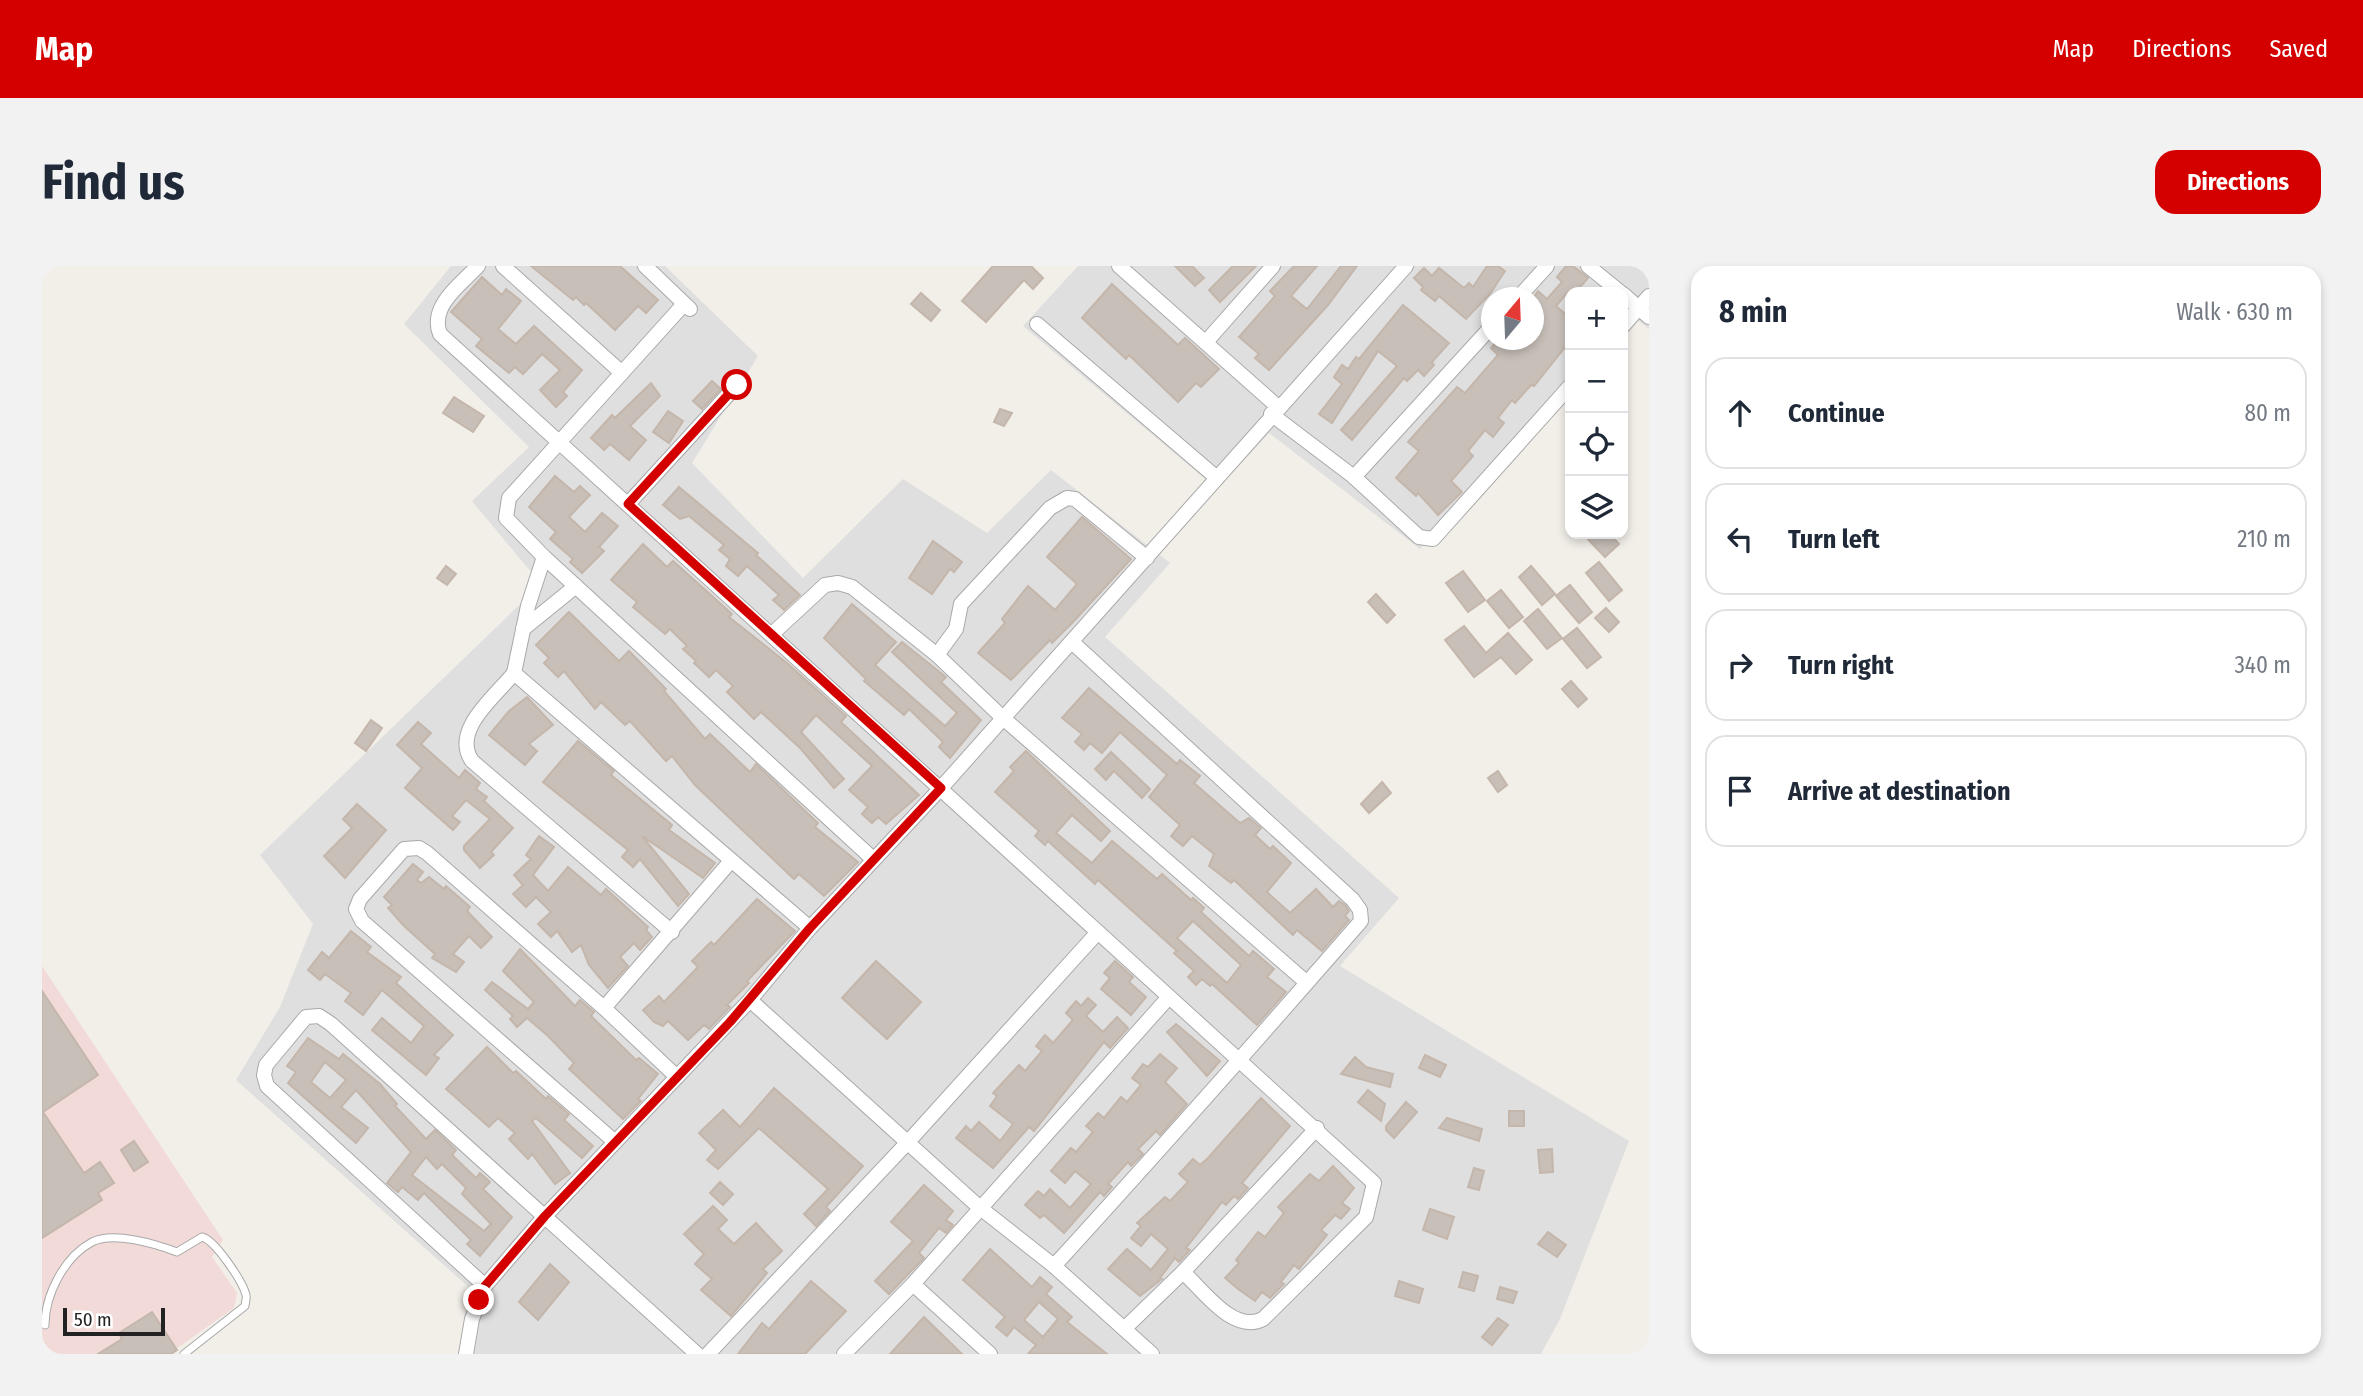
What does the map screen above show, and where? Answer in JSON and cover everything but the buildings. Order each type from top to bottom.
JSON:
[{"type":"street","points":[[478,266],[441,306],[436,325],[440,334],[941,788],[1168,998],[1317,1128],[1374,1183],[1366,1217],[1263,1319],[1254,1323],[1238,1322],[1183,1272]]},
{"type":"street","points":[[503,266],[622,373]]},
{"type":"street","points":[[645,266],[687,307],[622,373],[561,444],[509,498],[505,507],[506,518],[576,586],[873,859]]},
{"type":"street","points":[[1119,266],[1206,342],[1275,411],[1354,477],[1419,537],[1433,540],[1565,392]]},
{"type":"street","points":[[1206,342],[1273,266]]},
{"type":"street","points":[[465,1353],[472,1319],[485,1286],[545,1216],[750,1000],[810,928],[941,788],[1406,266]]},
{"type":"street","points":[[1528,287],[1547,266]]},
{"type":"street","points":[[1588,266],[1614,287]]},
{"type":"street","points":[[1628,323],[1644,312],[1649,296]]},
{"type":"street","points":[[1628,299],[1644,312]]},
{"type":"street","points":[[1037,324],[1217,478]]},
{"type":"street","points":[[1354,477],[1481,338]]},
{"type":"street","points":[[628,504],[737,385]]},
{"type":"street","points":[[937,655],[956,629],[961,604],[1050,508],[1067,498],[1075,499],[1147,558]]},
{"type":"street","points":[[544,556],[523,629],[514,673],[469,728],[464,740],[465,751],[472,761],[672,932]]},
{"type":"street","points":[[772,634],[825,585],[838,583],[852,587],[937,655],[1003,718],[1306,982]]},
{"type":"street","points":[[523,629],[576,586]]},
{"type":"street","points":[[1054,1266],[1241,1060],[1361,921],[1357,905],[1072,642]]},
{"type":"street","points":[[514,673],[624,765],[730,862],[810,928]]},
{"type":"street","points":[[614,1141],[362,921],[356,909],[360,899],[404,849],[419,848],[604,1008],[677,1077]]},
{"type":"street","points":[[604,1008],[730,862]]},
{"type":"street","points":[[708,1354],[908,1142],[1098,932]]},
{"type":"street","points":[[848,1353],[1168,998]]},
{"type":"street","points":[[750,1000],[979,1207],[1054,1266],[1152,1354]]},
{"type":"street","points":[[485,1286],[267,1086],[264,1074],[266,1065],[306,1017],[319,1016],[331,1024],[697,1354]]},
{"type":"street","points":[[1124,1329],[1183,1272],[1317,1128]]},
{"type":"street","points":[[913,1284],[990,1354]]},
{"type":"lane","points":[[45,1325],[50,1296],[59,1276],[69,1261],[93,1241],[125,1238],[177,1252],[202,1237],[209,1238],[247,1296],[239,1314],[184,1354]]},
{"type":"shaded area","points":[[451,266],[665,266],[758,356],[692,463],[803,578],[903,479],[987,533],[1051,470],[1170,563],[1105,637],[1399,898],[1340,966],[1629,1141],[1560,1319],[1541,1354],[459,1354],[473,1291],[236,1080],[280,1007],[313,924],[260,855],[541,584],[472,501],[529,447],[404,324]]},
{"type":"shaded area","points":[[1078,266],[1649,266],[1649,329],[1635,318],[1628,326],[1628,287],[1565,287],[1565,393],[1420,549],[1269,433],[1217,489],[1023,326]]},
{"type":"shaded area","points":[[42,966],[223,1240],[212,1257],[237,1293],[234,1308],[169,1354],[42,1354]]},
{"type":"route","points":[[479,1300],[485,1286],[545,1216],[730,1022],[810,928],[941,788],[628,504],[737,385]]}]
